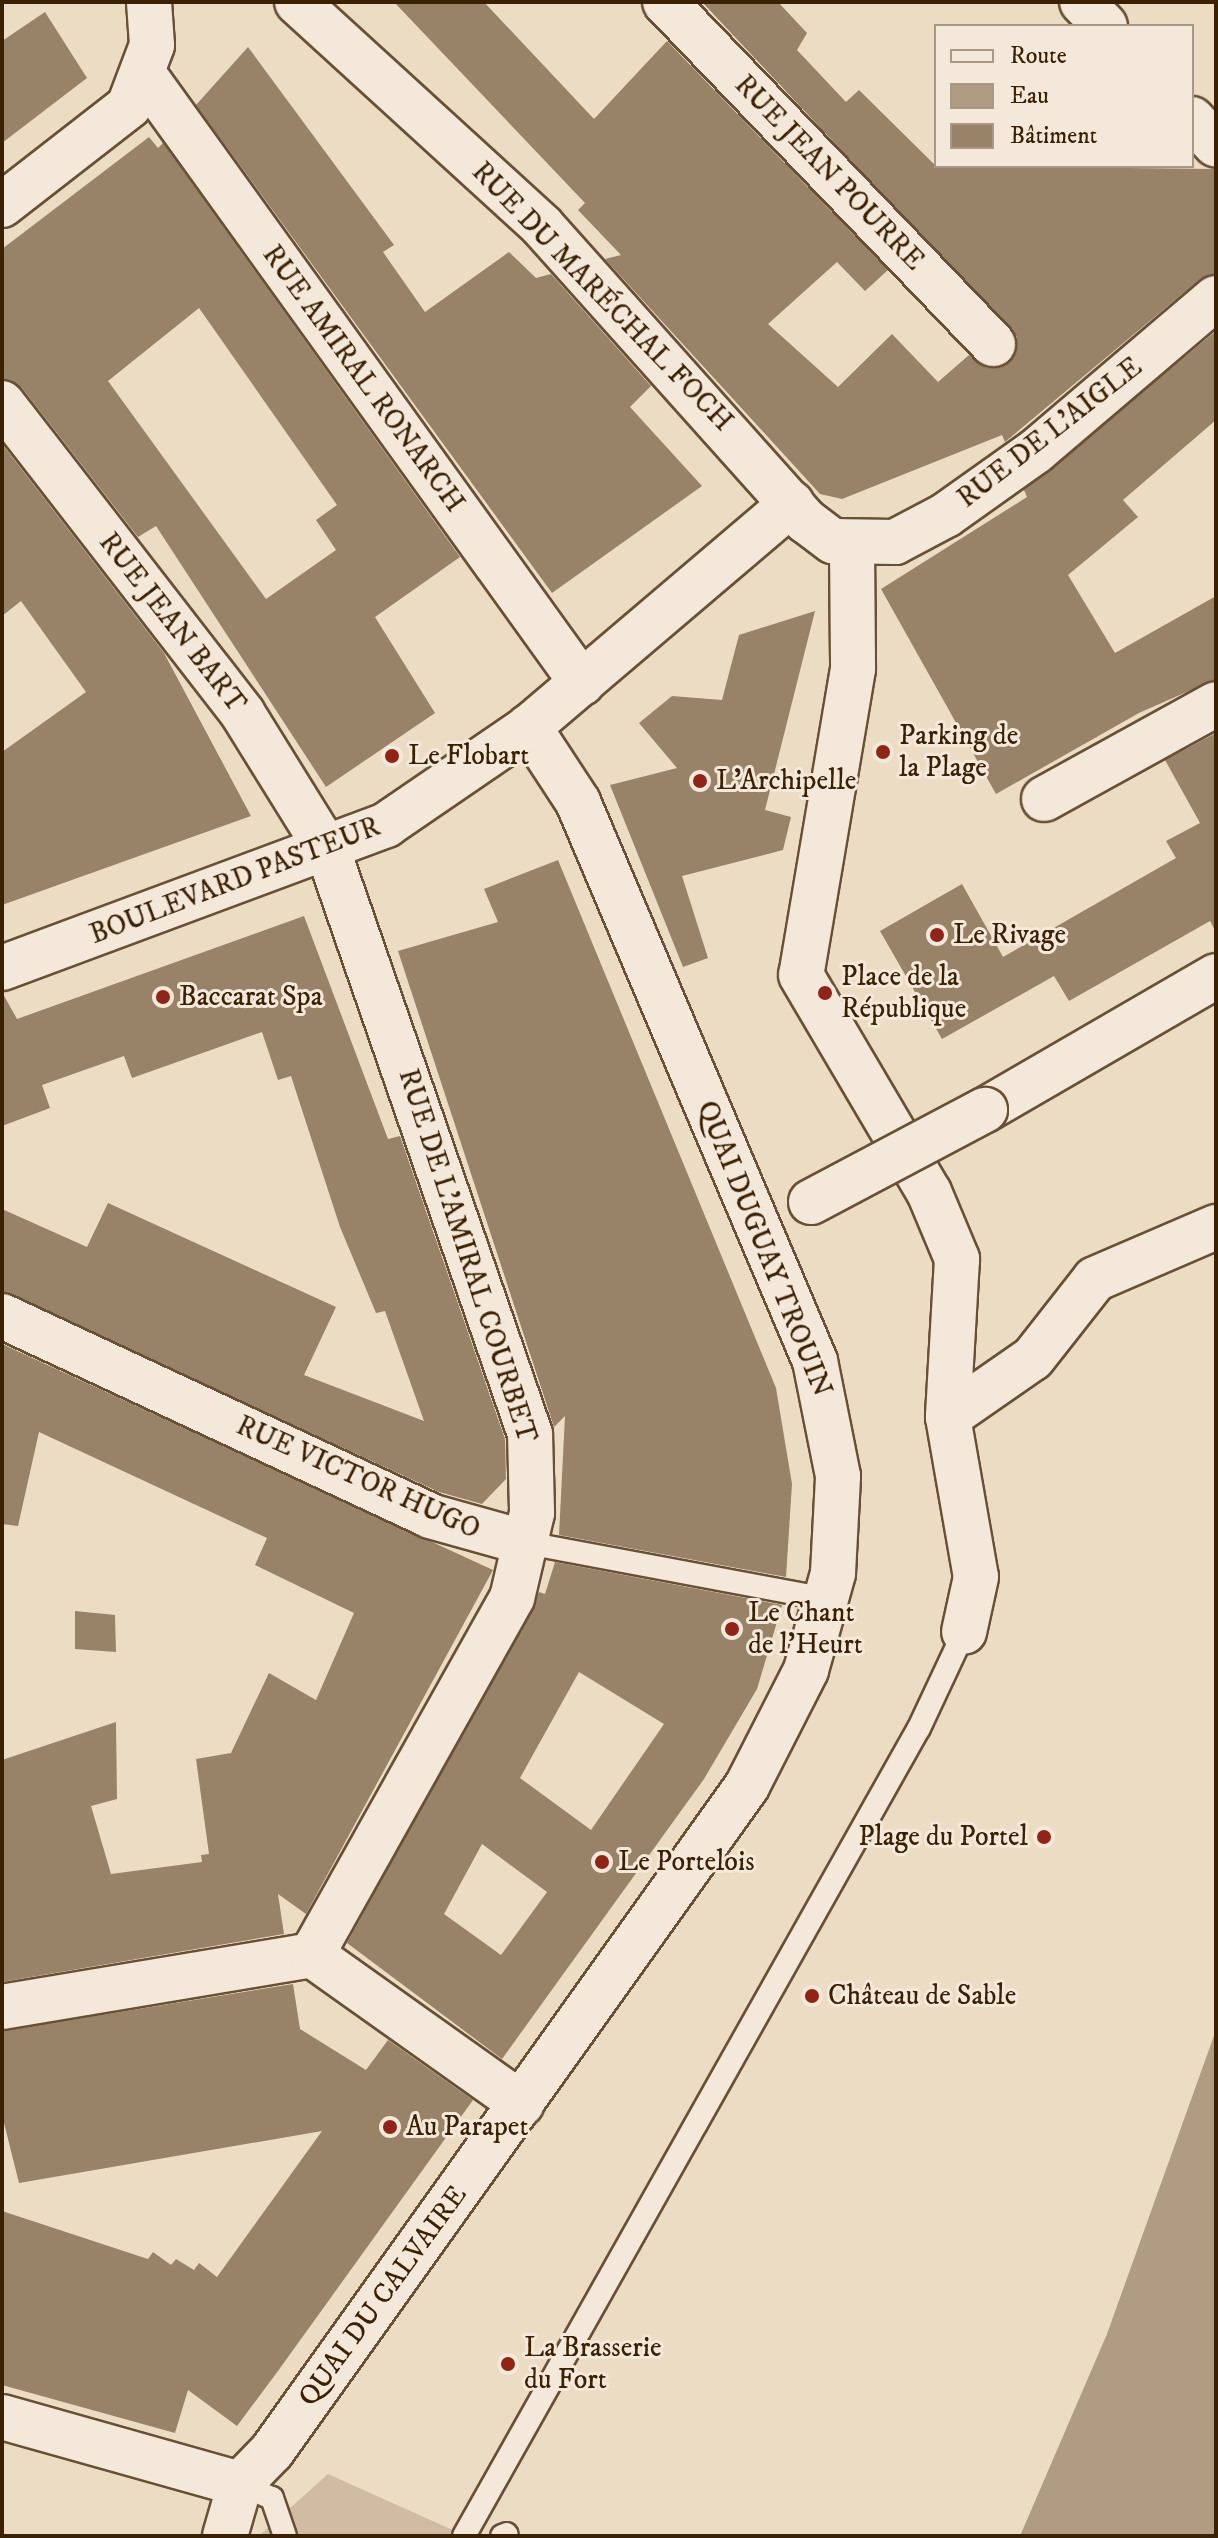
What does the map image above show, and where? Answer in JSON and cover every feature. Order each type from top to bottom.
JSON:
[{"type":"street","points":[[2,205],[106,128],[129,106],[145,76],[152,45],[149,2]]},
{"type":"street","name":"RUE DU MARÉCHAL FOCH","points":[[297,2],[542,226],[792,503]]},
{"type":"street","name":"RUE JEAN POURRE","points":[[665,2],[993,344]]},
{"type":"street","points":[[1082,2],[1103,24]]},
{"type":"street","name":"RUE AMIRAL RONARCH","points":[[145,76],[582,683]]},
{"type":"street","points":[[1194,121],[1216,145]]},
{"type":"street","name":"RUE DE L'AIGLE","points":[[852,547],[895,542],[974,497],[1216,298]]},
{"type":"street","name":"RUE JEAN BART","points":[[2,403],[243,714],[328,851]]},
{"type":"street","points":[[792,503],[833,541],[852,547],[853,669],[801,966],[809,996],[929,1192],[957,1259],[948,1417],[974,1549],[975,1590],[964,1632]]},
{"type":"street","name":"BOULEVARD PASTEUR","points":[[2,968],[328,851],[386,825],[529,727],[792,503]]},
{"type":"street","points":[[1044,799],[1216,704]]},
{"type":"street","name":"QUAI DUGUAY TROUIN","points":[[522,2104],[747,1786],[795,1695],[827,1599],[838,1476],[830,1414],[759,1228],[578,802],[529,727]]},
{"type":"street","name":"RUE DE L'AMIRAL COURBET","points":[[312,1955],[501,1623],[527,1543],[534,1484],[523,1409],[328,851]]},
{"type":"street","points":[[759,1228],[985,1110],[1216,976]]},
{"type":"street","points":[[948,1417],[1033,1358],[1095,1279],[1216,1227]]},
{"type":"street","name":"RUE VICTOR HUGO","points":[[2,1316],[430,1516],[527,1543]]},
{"type":"street","points":[[2,2007],[312,1955],[522,2104]]},
{"type":"street","name":"QUAI DU CALVAIRE","points":[[240,2484],[272,2451],[522,2104]]},
{"type":"street","points":[[2,2417],[240,2484],[225,2536]]},
{"type":"lane","name":"RUE VICTOR HUGO","points":[[527,1543],[827,1599]]},
{"type":"lane","points":[[464,2536],[919,1728],[964,1632]]},
{"type":"lane","points":[[240,2484],[278,2505],[285,2536]]},
{"type":"shaded area","points":[[328,2474],[466,2536],[259,2536]]},
{"type":"water","points":[[1216,2030],[1216,2536],[1020,2536],[1107,2334]]},
{"type":"building","points":[[394,2],[484,2],[594,119],[667,41],[888,270],[865,291],[837,262],[768,324],[838,387],[892,334],[938,382],[969,355],[987,368],[1010,362],[1017,337],[702,2],[778,2],[807,33],[797,50],[846,102],[859,90],[934,164],[934,168],[1216,169],[1216,274],[1200,279],[1005,442],[1002,435],[842,499],[820,494],[605,259],[621,255],[578,210],[585,203]]},
{"type":"building","points":[[45,12],[87,78],[2,143],[2,41]]},
{"type":"building","points":[[248,47],[394,245],[383,252],[425,312],[509,252],[536,278],[551,274],[651,386],[630,407],[702,486],[552,593],[196,105]]},
{"type":"building","points":[[149,137],[158,148],[163,143],[460,557],[375,617],[435,713],[326,787],[156,526],[138,537],[22,388],[2,379],[2,249]],"holes":[[[199,308],[337,505],[316,520],[336,550],[266,599],[108,381]]]},
{"type":"building","points":[[1216,331],[1216,420],[1123,500],[1138,517],[1068,575],[1115,653],[1216,596],[1216,679],[1139,713],[996,794],[881,589],[1027,497],[1024,490]]},
{"type":"building","points":[[2,444],[164,653],[251,816],[2,905],[2,752],[86,692],[21,601],[2,616]]},
{"type":"building","name":"L'Archipelle","points":[[815,611],[765,810],[791,817],[783,850],[682,876],[708,958],[683,967],[610,785],[677,768],[639,723],[672,696],[722,700],[739,635]]},
{"type":"building","points":[[1216,733],[1216,932],[1210,921],[1069,1001],[1054,976],[942,1039],[880,931],[962,884],[1003,957],[1176,858],[1166,841],[1200,823],[1165,760]]},
{"type":"building","points":[[558,860],[776,1388],[792,1484],[786,1577],[559,1535],[565,1416],[554,1427],[398,951],[498,922],[484,889]]},
{"type":"building","points":[[304,916],[388,1139],[400,1136],[505,1439],[506,1479],[482,1504],[439,1492],[2,1291],[2,1209],[87,1247],[108,1203],[336,1307],[304,1375],[424,1421],[385,1311],[376,1313],[340,1227],[291,1076],[278,1080],[262,1032],[132,1078],[124,1056],[42,1085],[50,1108],[2,1126],[2,992],[17,1019]]},
{"type":"building","points":[[2,1344],[493,1570],[306,1914],[278,1894],[284,1934],[2,1982],[2,1760],[116,1722],[117,1799],[91,1806],[111,1874],[202,1862],[201,1855],[209,1854],[196,1759],[231,1753],[269,1673],[316,1700],[354,1613],[255,1565],[267,1538],[39,1432],[18,1526],[2,1524]]},
{"type":"building","points":[[555,1562],[782,1605],[757,1689],[704,1779],[502,2059],[347,1943],[539,1592],[545,1594]],"holes":[[[579,1672],[664,1724],[591,1830],[520,1778]],[[482,1844],[547,1892],[501,1955],[444,1914]]]},
{"type":"building","points":[[75,1611],[115,1615],[116,1652],[75,1649]]},
{"type":"building","points":[[293,1984],[300,2029],[366,2070],[388,2040],[473,2100],[278,2371],[237,2426],[188,2390],[175,2433],[2,2385],[2,2211],[148,2259],[153,2252],[171,2265],[176,2259],[194,2270],[199,2263],[217,2277],[322,2131],[19,2183],[2,2115],[2,2031]]},
{"type":"place","name":"Parking de la Plage","points":[[883,752]]},
{"type":"place","name":"Le Flobart","points":[[392,756]]},
{"type":"place","name":"L'Archipelle","points":[[700,781]]},
{"type":"place","name":"Le Rivage","points":[[937,935]]},
{"type":"place","name":"Place de la République","points":[[825,993]]},
{"type":"place","name":"Baccarat Spa","points":[[163,997]]},
{"type":"place","name":"Le Chant de l'Heurt","points":[[732,1629]]},
{"type":"place","name":"Plage du Portel","points":[[1044,1837]]},
{"type":"place","name":"Le Portelois","points":[[602,1862]]},
{"type":"place","name":"Château de Sable","points":[[812,1996]]},
{"type":"place","name":"Au Parapet","points":[[390,2127]]},
{"type":"place","name":"La Brasserie du Fort","points":[[508,2364]]}]
